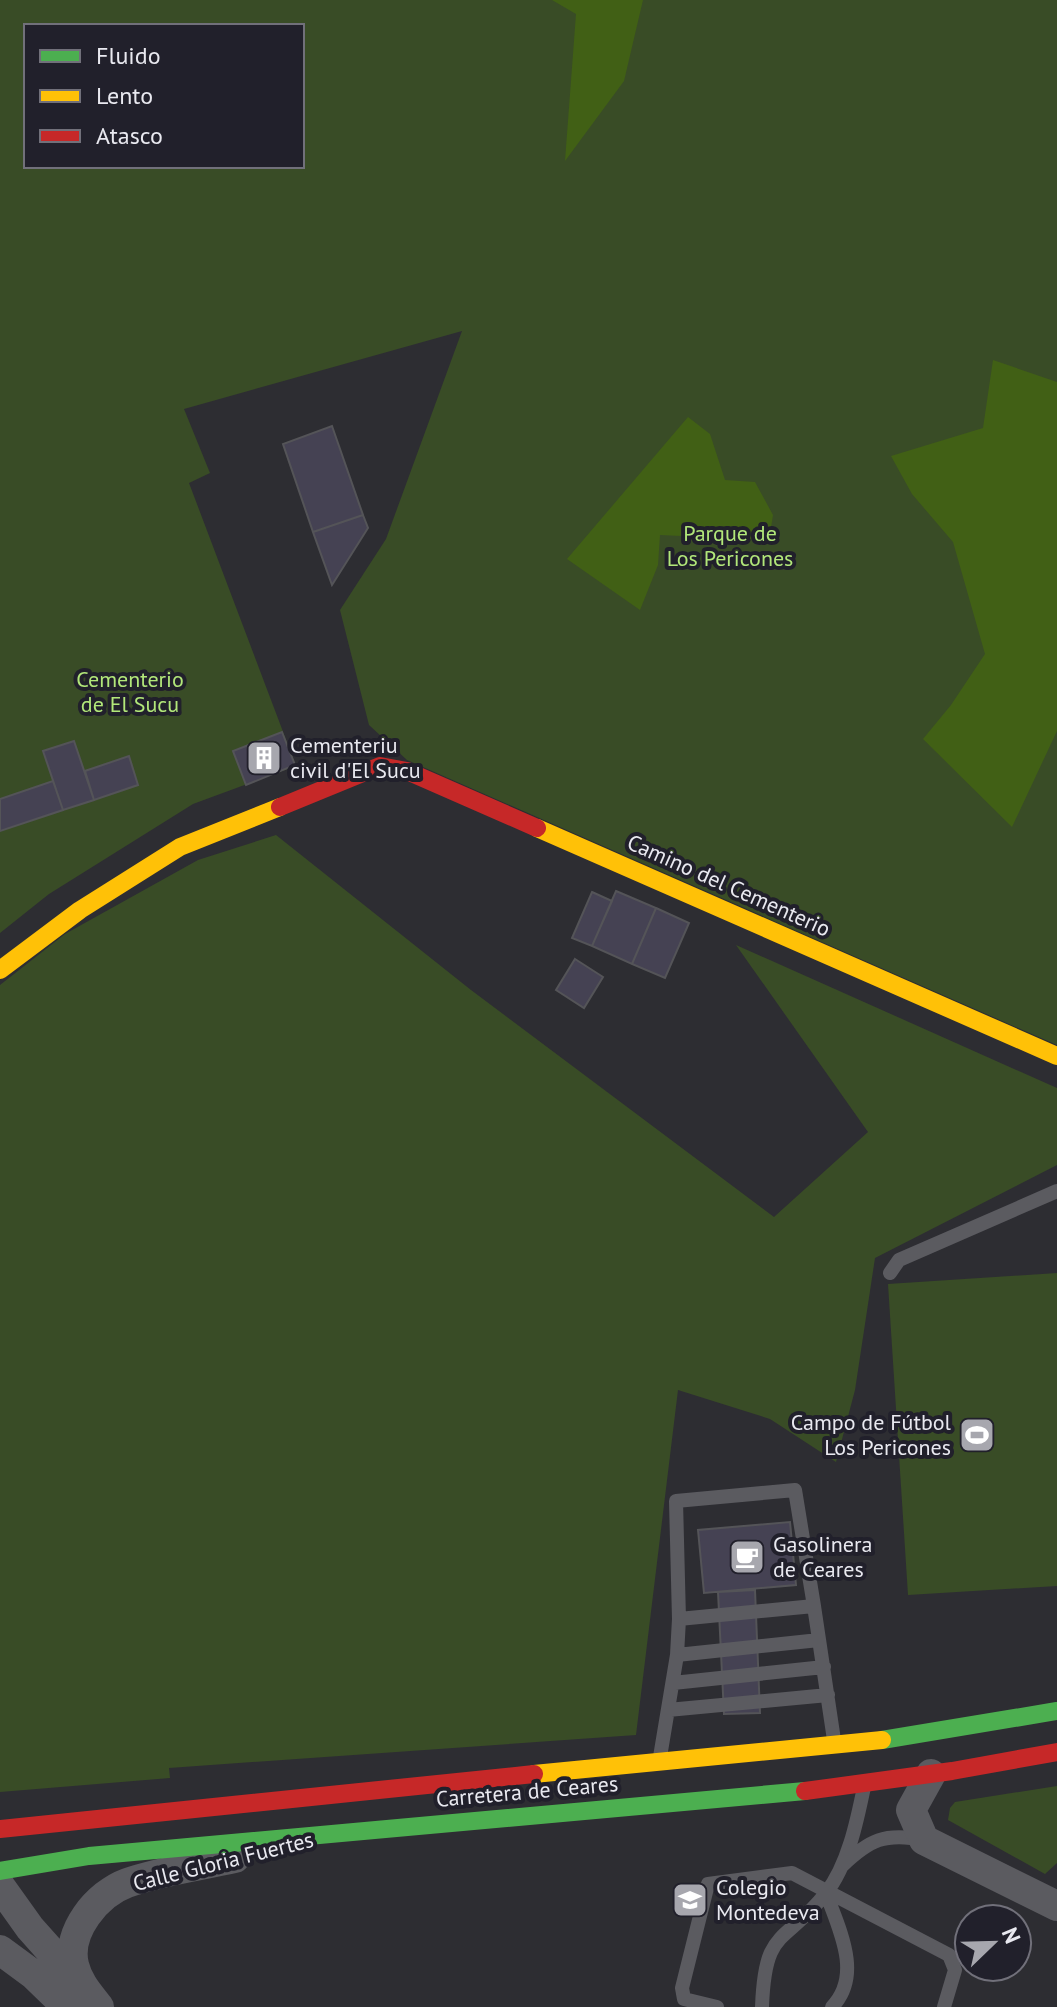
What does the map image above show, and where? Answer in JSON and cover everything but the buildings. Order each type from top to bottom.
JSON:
[{"type":"main road","name":"Camino del Cementerio","points":[[0,970],[80,910],[180,847],[380,766],[407,771],[1057,1056]]},
{"type":"main road","name":"Carretera de Ceares","points":[[0,1829],[83,1818],[659,1765],[944,1732],[1057,1711]]},
{"type":"main road","name":"Carretera de Ceares","points":[[0,1871],[89,1856],[864,1783],[1057,1752]]},
{"type":"street","points":[[931,1774],[911,1810],[924,1840],[1057,1906]]},
{"type":"street","name":"Calle Gloria Fuertes","points":[[83,2000],[73,1963],[76,1934],[89,1912],[125,1884],[330,1835]]},
{"type":"street","points":[[0,1886],[83,2000]]},
{"type":"street","points":[[0,1950],[34,1975],[83,2000]]},
{"type":"lane","points":[[890,1273],[899,1260],[1057,1191]]},
{"type":"lane","points":[[659,1765],[677,1655],[676,1501],[795,1490],[835,1745]]},
{"type":"lane","points":[[679,1619],[814,1606]]},
{"type":"lane","points":[[677,1655],[819,1640]]},
{"type":"lane","points":[[673,1683],[824,1667]]},
{"type":"lane","points":[[668,1710],[828,1695]]},
{"type":"lane","points":[[762,2007],[768,1952],[826,1893],[841,1867],[864,1783]]},
{"type":"lane","points":[[841,1867],[865,1844],[888,1838],[924,1840]]},
{"type":"lane","points":[[717,2007],[684,1999],[682,1988],[708,1884],[792,1873],[949,1955],[955,1970],[944,2007]]},
{"type":"lane","points":[[826,1893],[844,1945],[848,1972],[844,1995],[832,2007]]},
{"type":"green space","name":"Parque de Los Pericones","points":[[0,0],[1057,0],[1057,1045],[407,760],[369,725],[340,610],[386,539],[462,331],[184,409],[210,473],[189,483],[296,766],[193,804],[49,894],[0,933]]},
{"type":"green space","points":[[552,0],[643,0],[624,81],[565,161],[576,14]]},
{"type":"green space","points":[[993,360],[1057,382],[1057,731],[1012,827],[923,739],[951,705],[985,654],[953,542],[912,494],[891,456],[983,428]]},
{"type":"green space","points":[[688,417],[710,434],[725,480],[755,482],[773,515],[769,540],[660,535],[658,565],[640,610],[567,559]]},
{"type":"green space","points":[[276,835],[471,990],[774,1217],[868,1132],[736,945],[1057,1088],[1057,1165],[875,1258],[855,1390],[836,1462],[770,1419],[678,1390],[636,1735],[169,1768],[170,1778],[0,1792],[0,985],[65,934],[198,860]]},
{"type":"green space","name":"Campo de Fútbol Los Pericones","points":[[1057,1273],[1057,1586],[908,1595],[888,1284]]},
{"type":"green space","points":[[1057,1786],[1057,1863],[1045,1874],[948,1820],[950,1808],[955,1802]]},
{"type":"traffic: fast","points":[[882,1740],[1057,1711]]},
{"type":"traffic: fast","points":[[0,1871],[89,1856],[805,1791]]},
{"type":"traffic: slow","points":[[0,970],[80,910],[180,847],[280,807]]},
{"type":"traffic: slow","points":[[537,828],[1057,1056]]},
{"type":"traffic: slow","points":[[534,1774],[882,1740]]},
{"type":"traffic: jam","points":[[280,807],[380,766],[407,771],[537,828]]},
{"type":"traffic: jam","points":[[805,1791],[952,1771],[1057,1752]]},
{"type":"traffic: jam","points":[[0,1829],[534,1774]]},
{"type":"place","name":"Cementeriu civil d'El Sucu","points":[[264,758]]},
{"type":"place","name":"Campo de Fútbol Los Pericones","points":[[977,1435]]},
{"type":"place","name":"Gasolinera de Ceares","points":[[747,1557]]},
{"type":"place","name":"Colegio Montedeva","points":[[690,1900]]},
{"type":"park label","name":"Cementerio de El Sucu","points":[[130,692]]}]
